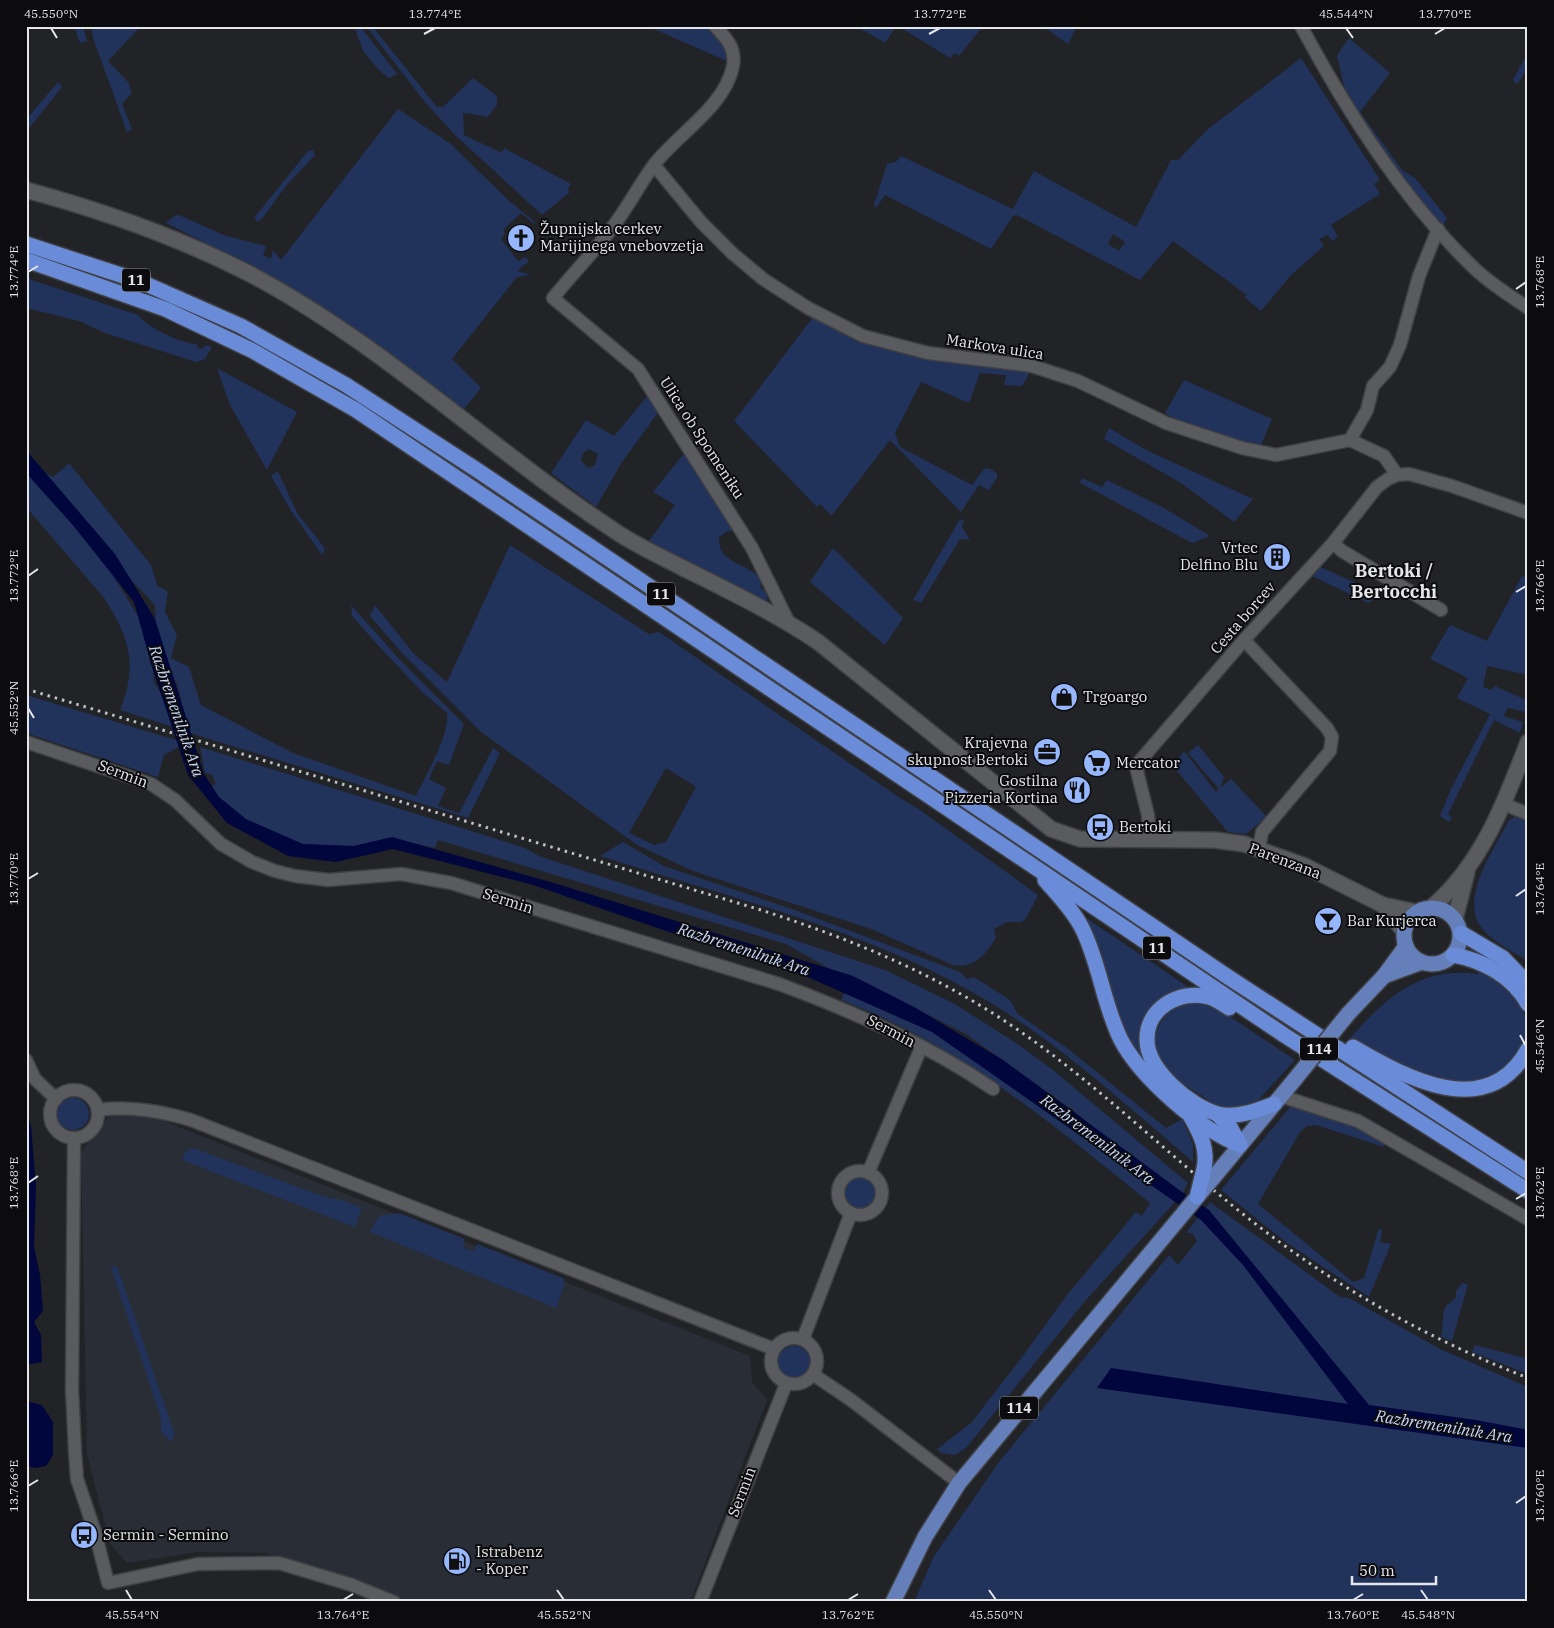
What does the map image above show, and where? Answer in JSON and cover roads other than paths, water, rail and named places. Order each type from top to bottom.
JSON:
[{"type":"highway","name":"11","points":[[26,244],[139,281],[250,331],[346,385],[501,486],[1271,1006],[1528,1172]]},
{"type":"highway","name":"11","points":[[26,260],[165,309],[253,351],[356,410],[1284,1035],[1528,1191]]},
{"type":"highway","points":[[1029,862],[1062,899],[1081,926],[1096,964],[1106,1002],[1122,1041],[1136,1061],[1189,1114],[1220,1138],[1240,1145]]},
{"type":"highway","points":[[1458,926],[1503,958],[1528,984]]},
{"type":"highway","points":[[1453,956],[1465,958],[1493,970],[1516,985],[1528,1004]]},
{"type":"highway","points":[[1240,1145],[1230,1127],[1217,1114],[1189,1099],[1166,1080],[1149,1053],[1147,1032],[1155,1014],[1169,1001],[1188,995],[1209,997],[1255,1025],[1284,1035]]},
{"type":"highway","points":[[1271,1006],[1402,1073],[1445,1088],[1484,1088],[1503,1081],[1520,1065],[1528,1049]]},
{"type":"highway","points":[[1217,1114],[1249,1113],[1282,1095]]},
{"type":"highway","points":[[1189,1114],[1205,1144],[1209,1173],[1197,1197]]},
{"type":"main road","points":[[1416,912],[1432,907],[1443,909],[1458,926],[1459,945],[1453,956]]},
{"type":"main road","name":"114","points":[[1209,1173],[1240,1145],[1348,1014],[1384,976],[1405,938],[1407,924],[1416,912]]},
{"type":"main road","points":[[1405,938],[1415,958],[1422,962]]},
{"type":"main road","name":"114","points":[[1384,976],[1422,962],[1442,963],[1453,956]]},
{"type":"main road","name":"114","points":[[893,1602],[925,1537],[959,1483],[1197,1197]]},
{"type":"street","points":[[654,165],[686,134],[720,94],[733,68],[734,55],[730,42],[715,26]]},
{"type":"street","points":[[1300,26],[1379,154],[1438,229],[1473,267],[1528,308]]},
{"type":"street","name":"Ulica ob Spomeniku","points":[[654,165],[616,222],[553,298],[638,369],[752,548],[789,623]]},
{"type":"street","name":"Markova ulica","points":[[654,165],[701,222],[732,253],[764,279],[808,308],[863,336],[928,352],[1032,366],[1078,381],[1166,423],[1242,448],[1276,455],[1350,440]]},
{"type":"street","name":"Parenzana","points":[[26,190],[91,207],[166,234],[252,275],[361,344],[615,532],[789,623],[855,670],[1051,830],[1080,840],[1214,840],[1258,848],[1305,866],[1382,905],[1416,912]]},
{"type":"street","points":[[1438,229],[1419,276],[1400,345],[1390,367],[1373,386],[1367,410],[1350,440],[1384,456],[1397,475],[1409,474],[1452,486],[1528,513]]},
{"type":"street","name":"Cesta borcev","points":[[1150,840],[1148,815],[1137,771],[1140,762],[1244,640],[1333,543],[1377,487],[1397,475]]},
{"type":"street","points":[[1333,543],[1441,610]]},
{"type":"street","points":[[1244,640],[1327,728],[1332,738],[1330,751],[1262,832],[1258,848]]},
{"type":"street","name":"Sermin","points":[[26,742],[151,784],[175,800],[221,844],[252,862],[275,871],[295,876],[328,880],[401,874],[451,883],[779,984],[865,1017],[967,1072],[993,1089]]},
{"type":"street","points":[[1432,907],[1468,868],[1504,804],[1528,742]]},
{"type":"street","points":[[1504,804],[1528,814]]},
{"type":"street","points":[[1458,926],[1468,868]]},
{"type":"street","name":"Parenzana","points":[[1382,905],[1405,938]]},
{"type":"street","points":[[868,1172],[921,1048]]},
{"type":"street","points":[[26,1060],[35,1079],[56,1099]]},
{"type":"street","points":[[71,1090],[83,1092],[93,1099],[98,1110],[95,1127],[86,1135],[74,1138],[63,1135],[52,1122],[51,1110],[56,1099],[71,1090]]},
{"type":"street","points":[[1282,1095],[1358,1121],[1528,1219]]},
{"type":"street","points":[[98,1110],[131,1108],[163,1112],[191,1120],[774,1350]]},
{"type":"street","points":[[74,1138],[72,1390],[75,1452],[78,1479],[95,1532],[108,1583],[198,1564],[270,1562],[352,1585],[394,1602]]},
{"type":"street","points":[[856,1171],[868,1172],[881,1185],[880,1203],[867,1214],[852,1213],[839,1200],[840,1185],[850,1174],[856,1171]]},
{"type":"street","points":[[803,1339],[852,1213]]},
{"type":"street","points":[[790,1338],[803,1339],[809,1343],[817,1355],[817,1369],[814,1375],[798,1385],[786,1384],[775,1376],[772,1369],[771,1356],[778,1344],[790,1338]]},
{"type":"street","points":[[814,1375],[843,1394],[959,1483]]},
{"type":"street","name":"Sermin","points":[[700,1602],[786,1384]]},
{"type":"water","name":"Razbremenilnik Ara","points":[[26,450],[115,554],[155,619],[204,774],[219,797],[246,819],[303,844],[354,846],[392,837],[554,883],[853,976],[914,1007],[1003,1060],[1209,1210],[1369,1405],[1476,1420],[1528,1430],[1528,1448],[1097,1388],[1111,1368],[1348,1404],[1243,1265],[1201,1220],[932,1032],[785,967],[672,933],[530,884],[393,849],[336,862],[288,856],[227,823],[188,775],[152,667],[134,602],[72,524],[26,473]]},
{"type":"water","points":[[26,1110],[31,1126],[36,1188],[34,1247],[40,1275],[43,1311],[34,1322],[41,1335],[42,1362],[26,1365]]},
{"type":"water","points":[[26,1401],[42,1405],[53,1422],[53,1455],[46,1466],[35,1468],[26,1466]]},
{"type":"railway","points":[[26,689],[761,910],[846,940],[901,964],[981,1006],[1052,1054],[1248,1218],[1347,1288],[1453,1346],[1528,1378]]},
{"type":"place","name":"Župnijska cerkev Marijinega vnebovzetja","points":[[521,238]]},
{"type":"place","name":"Vrtec Delfino Blu","points":[[1277,557]]},
{"type":"place","name":"Trgoargo","points":[[1064,697]]},
{"type":"place","name":"Krajevna skupnost Bertoki","points":[[1047,752]]},
{"type":"place","name":"Mercator","points":[[1097,763]]},
{"type":"place","name":"Gostilna Pizzeria Kortina","points":[[1077,790]]},
{"type":"place","name":"Bertoki","points":[[1100,827]]},
{"type":"place","name":"Bar Kurjerca","points":[[1328,921]]},
{"type":"place","name":"Sermin - Sermino","points":[[84,1535]]},
{"type":"place","name":"Istrabenz - Koper","points":[[457,1561]]},
{"type":"district","name":"Bertoki / Bertocchi","points":[[1394,581]]}]
